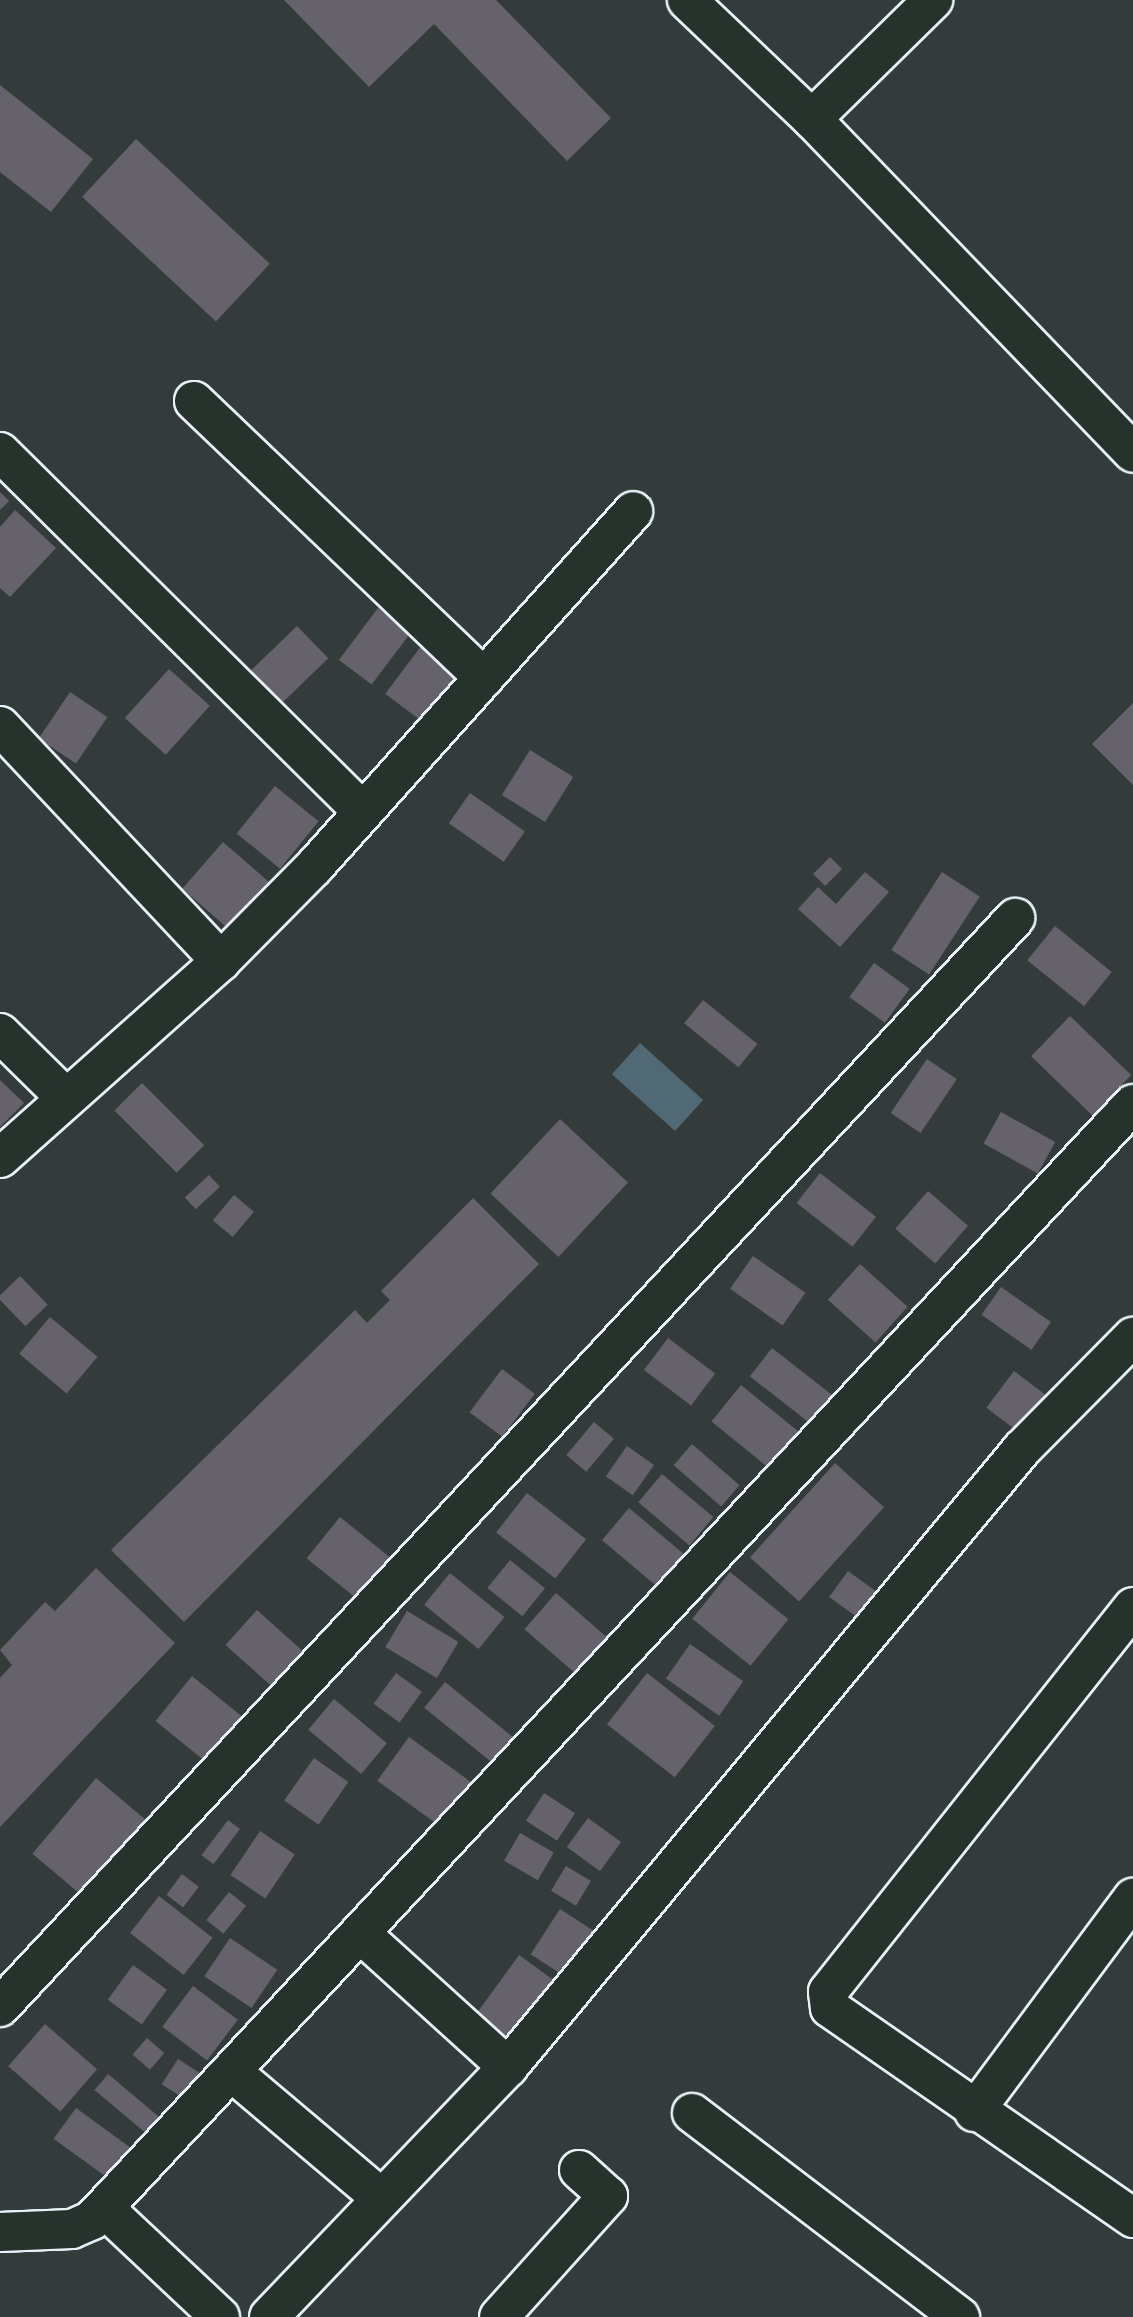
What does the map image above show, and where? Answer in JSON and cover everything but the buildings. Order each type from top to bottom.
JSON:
[{"type":"street","points":[[687,0],[813,119],[1133,452]]},
{"type":"street","points":[[813,119],[933,0]]},
{"type":"street","points":[[194,401],[484,678]]},
{"type":"street","points":[[0,452],[363,812]]},
{"type":"street","points":[[0,1158],[221,961],[363,812],[634,511]]},
{"type":"street","points":[[0,726],[221,961]]},
{"type":"street","points":[[0,2007],[1015,918]]},
{"type":"street","points":[[0,1033],[66,1098]]},
{"type":"street","points":[[0,2232],[82,2227],[104,2208],[1133,1104]]},
{"type":"street","points":[[269,2317],[508,2067],[1023,1449],[1133,1337]]},
{"type":"street","points":[[1133,1607],[828,1992],[830,2008],[974,2112],[1133,2218]]},
{"type":"street","points":[[974,2112],[1133,1898]]},
{"type":"street","points":[[360,1933],[508,2067]]},
{"type":"street","points":[[232,2072],[381,2198]]},
{"type":"street","points":[[692,2112],[960,2317]]},
{"type":"street","points":[[499,2317],[608,2196],[579,2170]]},
{"type":"street","points":[[104,2208],[220,2317]]},
{"type":"water","points":[[640,1043],[703,1100],[675,1131],[612,1074]]}]
